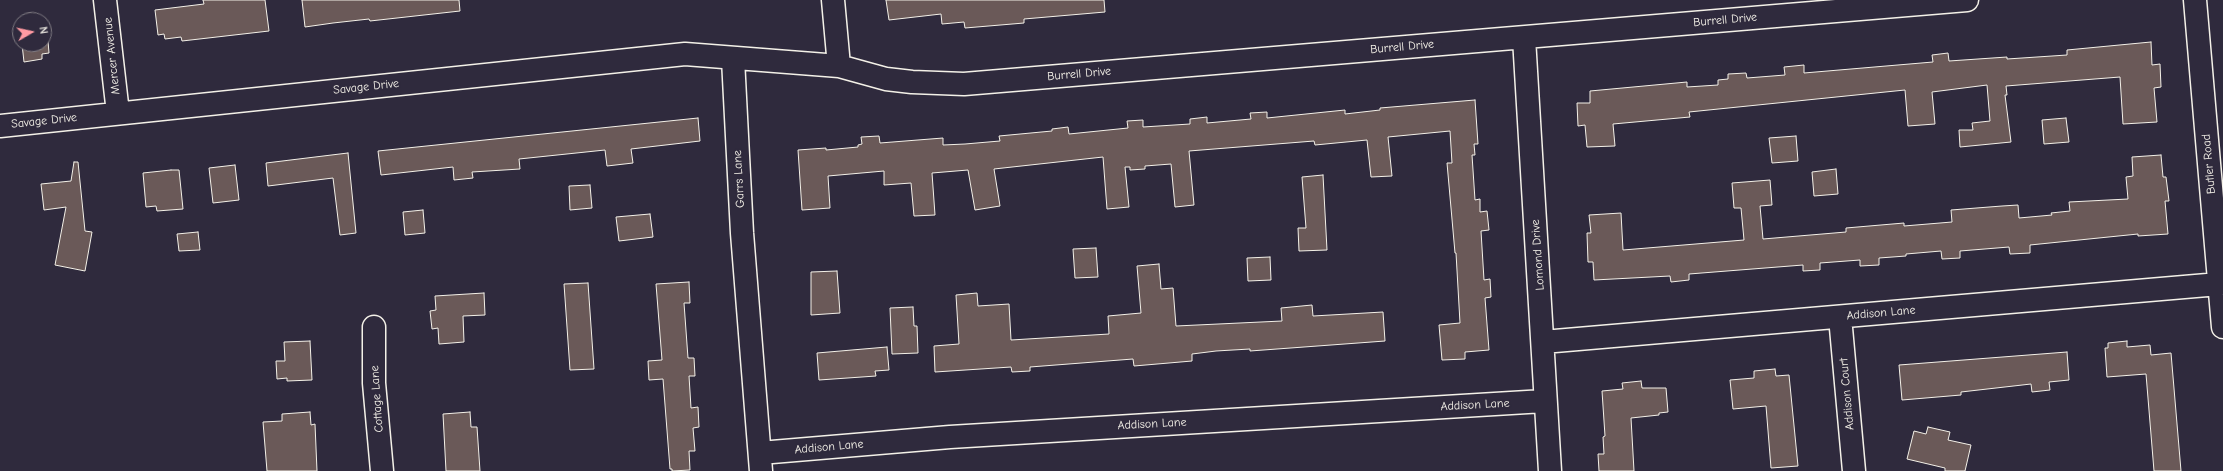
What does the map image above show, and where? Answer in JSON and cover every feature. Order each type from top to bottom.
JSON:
[{"type":"street","name":"Mercer Avenue","points":[[105,0],[118,113]]},
{"type":"street","points":[[733,59],[839,66],[833,0]]},
{"type":"street","name":"Burrell Drive","points":[[839,66],[886,79],[912,82],[964,84],[1967,0]]},
{"type":"street","name":"Butler Road","points":[[2195,0],[2223,327]]},
{"type":"street","name":"Lomond Drive","points":[[1524,38],[1543,342],[1544,401],[1550,471]]},
{"type":"street","name":"Savage Drive","points":[[0,126],[685,54],[733,59]]},
{"type":"street","name":"Garrs Lane","points":[[733,59],[742,233],[760,462]]},
{"type":"street","name":"Addison Lane","points":[[1543,342],[2219,284]]},
{"type":"street","name":"Addison Court","points":[[1840,317],[1854,471]]},
{"type":"street","name":"Cottage Lane","points":[[374,327],[374,383],[382,471]]},
{"type":"street","name":"Addison Lane","points":[[760,462],[950,437],[1544,401]]},
{"type":"building","points":[[203,0],[265,0],[269,31],[182,41],[181,37],[165,39],[164,34],[158,35],[155,10],[204,4]]},
{"type":"building","points":[[302,0],[459,0],[460,11],[370,21],[369,19],[305,27]]},
{"type":"building","points":[[886,0],[1104,0],[1105,12],[1024,19],[1024,23],[965,28],[964,22],[942,24],[941,14],[889,20]]},
{"type":"building","points":[[2151,42],[2152,65],[2160,64],[2161,87],[2154,88],[2157,122],[2123,124],[2120,77],[2006,86],[2007,95],[2005,95],[2011,142],[1960,147],[1959,130],[1973,130],[1972,123],[1990,121],[1987,85],[1932,92],[1935,124],[1908,126],[1905,90],[1689,112],[1690,117],[1613,124],[1615,146],[1587,147],[1585,125],[1578,126],[1577,103],[1590,103],[1590,91],[1687,82],[1687,87],[1718,85],[1718,80],[1728,79],[1728,74],[1746,73],[1747,78],[1785,75],[1784,67],[1804,65],[1804,73],[1933,62],[1932,55],[1948,53],[1949,61],[2007,57],[2007,59],[2067,55],[2067,50]]},
{"type":"building","points":[[23,52],[49,52],[42,54],[42,59],[24,62]]},
{"type":"building","points":[[1475,100],[1478,144],[1474,144],[1475,155],[1472,155],[1475,200],[1480,199],[1480,212],[1487,211],[1489,230],[1481,231],[1484,280],[1490,279],[1491,297],[1485,298],[1489,350],[1465,352],[1465,359],[1442,360],[1439,325],[1460,323],[1456,253],[1447,163],[1452,163],[1450,131],[1388,137],[1392,176],[1371,177],[1367,140],[1315,145],[1314,141],[1189,151],[1194,205],[1175,207],[1171,164],[1145,166],[1145,169],[1130,170],[1130,167],[1125,167],[1129,207],[1107,209],[1103,157],[994,169],[1000,206],[975,210],[968,170],[932,173],[935,215],[914,216],[911,183],[884,185],[884,171],[828,176],[830,208],[802,210],[798,150],[826,148],[826,150],[858,147],[858,145],[862,144],[861,137],[879,136],[880,143],[943,138],[943,145],[965,144],[1000,141],[999,136],[1052,131],[1052,129],[1068,127],[1069,134],[1128,128],[1127,121],[1143,120],[1143,127],[1190,124],[1190,119],[1207,117],[1207,123],[1251,119],[1250,113],[1267,112],[1267,118],[1345,110],[1345,114],[1380,110],[1380,108]]},
{"type":"building","points":[[698,118],[700,141],[631,149],[633,163],[607,166],[605,150],[519,159],[520,169],[472,172],[473,178],[454,180],[453,167],[381,175],[378,151]]},
{"type":"building","points":[[2066,118],[2069,142],[2044,144],[2042,120]]},
{"type":"building","points":[[1796,136],[1798,161],[1772,163],[1769,138]]},
{"type":"building","points":[[348,153],[356,233],[340,235],[333,178],[268,186],[266,163]]},
{"type":"building","points":[[2161,155],[2163,177],[2166,177],[2169,201],[2165,201],[2168,234],[2138,236],[2138,234],[2030,245],[2030,253],[2010,254],[2009,247],[1960,251],[1960,258],[1942,259],[1941,251],[1879,258],[1879,265],[1860,266],[1860,260],[1820,263],[1820,270],[1803,271],[1803,265],[1689,274],[1689,280],[1671,282],[1670,276],[1594,280],[1593,262],[1588,262],[1587,233],[1591,233],[1589,215],[1621,213],[1623,250],[1744,240],[1741,208],[1734,208],[1732,183],[1770,180],[1772,205],[1760,206],[1763,239],[1846,232],[1846,228],[1904,223],[1904,226],[1952,222],[1951,210],[2018,205],[2019,218],[2052,215],[2051,213],[2070,211],[2069,202],[2128,199],[2126,177],[2133,176],[2132,157]]},
{"type":"building","points":[[74,162],[78,162],[85,231],[92,232],[85,271],[55,265],[66,207],[44,210],[41,184],[71,181]]},
{"type":"building","points":[[235,165],[239,200],[213,203],[209,168]]},
{"type":"building","points":[[1836,169],[1838,194],[1814,196],[1812,172]]},
{"type":"building","points":[[179,170],[183,209],[157,211],[156,206],[146,207],[143,173]]},
{"type":"building","points":[[1323,175],[1327,250],[1299,251],[1298,228],[1306,228],[1302,177]]},
{"type":"building","points":[[590,185],[592,208],[570,210],[569,186]]},
{"type":"building","points":[[423,210],[425,233],[405,235],[403,212]]},
{"type":"building","points":[[650,214],[653,237],[619,241],[616,217]]},
{"type":"building","points":[[198,232],[200,250],[179,251],[177,234]]},
{"type":"building","points":[[1096,248],[1098,277],[1075,278],[1073,249]]},
{"type":"building","points":[[1270,257],[1271,280],[1248,281],[1247,258]]},
{"type":"building","points":[[1159,264],[1161,289],[1173,288],[1176,326],[1282,321],[1281,308],[1312,305],[1313,316],[1383,312],[1385,341],[1250,351],[1250,349],[1216,351],[1192,354],[1192,361],[1134,366],[1133,359],[1030,367],[1030,371],[1012,372],[1011,367],[935,372],[934,346],[959,344],[956,295],[977,293],[978,306],[1009,304],[1011,340],[1109,334],[1108,316],[1141,313],[1137,266]]},
{"type":"building","points":[[837,271],[840,313],[811,315],[811,272]]},
{"type":"building","points":[[689,282],[690,303],[684,303],[688,358],[694,358],[695,376],[689,376],[691,408],[698,407],[699,427],[693,428],[695,451],[689,451],[690,470],[672,471],[672,469],[670,469],[663,379],[649,380],[648,361],[662,360],[656,284]]},
{"type":"building","points":[[588,283],[594,369],[570,370],[564,284]]},
{"type":"building","points":[[484,293],[485,315],[463,316],[464,342],[439,344],[438,328],[432,329],[430,311],[436,310],[435,296]]},
{"type":"building","points":[[913,307],[914,326],[917,326],[918,353],[892,354],[890,308]]},
{"type":"building","points":[[310,341],[312,380],[287,381],[287,378],[277,379],[276,361],[285,361],[284,342]]},
{"type":"building","points":[[2127,341],[2127,347],[2150,345],[2151,355],[2171,353],[2181,471],[2154,471],[2146,374],[2107,377],[2105,348],[2108,348],[2108,343]]},
{"type":"building","points":[[887,347],[889,370],[875,371],[876,376],[819,380],[817,353]]},
{"type":"building","points":[[2067,352],[2069,380],[2049,382],[2050,390],[2032,392],[2031,384],[1961,392],[1961,395],[1902,400],[1899,365]]},
{"type":"building","points":[[1775,369],[1776,376],[1789,375],[1798,466],[1771,468],[1766,406],[1733,409],[1730,380],[1754,378],[1754,371]]},
{"type":"building","points":[[1641,381],[1642,388],[1666,388],[1668,412],[1659,413],[1659,415],[1631,418],[1634,471],[1599,471],[1598,454],[1604,454],[1603,437],[1605,436],[1602,391],[1623,389],[1622,383]]},
{"type":"building","points":[[310,412],[311,425],[315,424],[317,471],[267,471],[263,422],[282,421],[282,414]]},
{"type":"building","points":[[470,412],[471,427],[477,427],[480,471],[446,471],[443,414]]},
{"type":"building","points":[[1928,427],[1950,432],[1948,440],[1971,445],[1965,471],[1945,471],[1945,468],[1907,459],[1914,431],[1926,434]]}]
